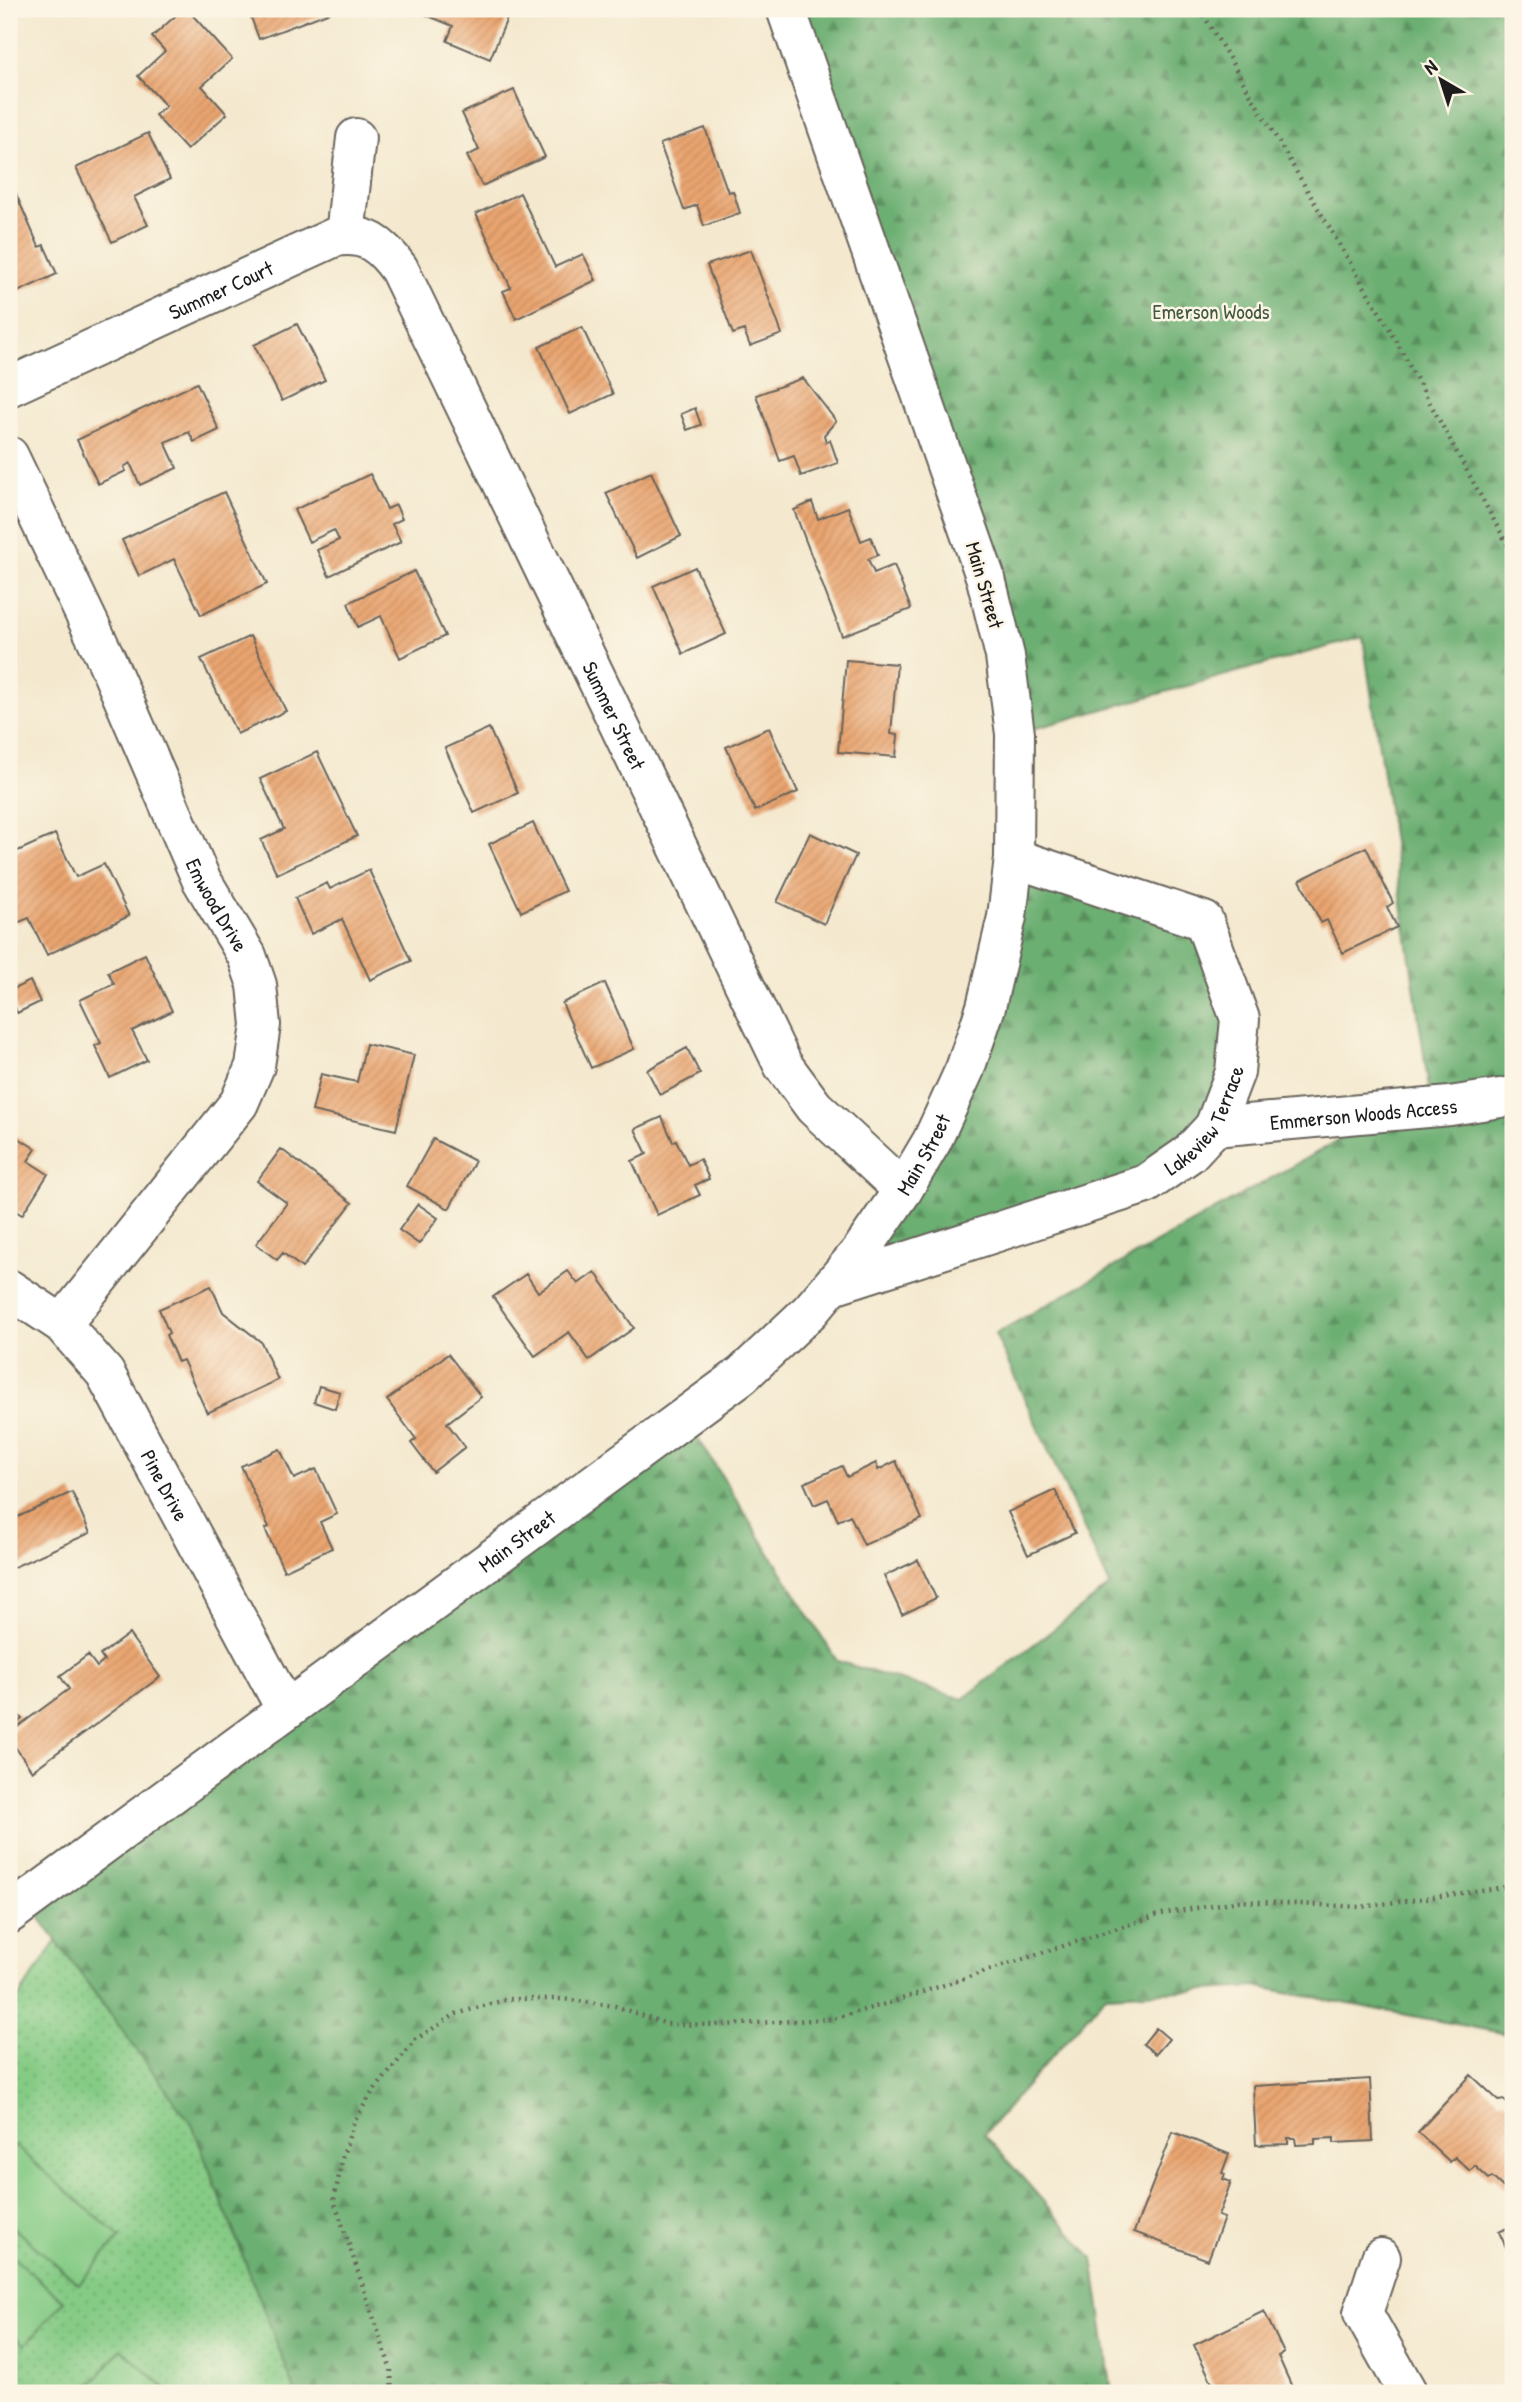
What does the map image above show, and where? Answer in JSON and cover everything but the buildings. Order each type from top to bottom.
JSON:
[{"type":"street","name":"Main Street","points":[[13,1904],[286,1710],[742,1375],[810,1311],[861,1251],[904,1191],[932,1141],[965,1069],[986,1007],[1007,917],[1014,858],[1015,734],[1005,656],[986,579],[786,9]]},
{"type":"street","points":[[345,235],[356,138]]},
{"type":"street","name":"Summer Court","points":[[9,387],[335,237],[345,235]]},
{"type":"street","name":"Summer Street","points":[[345,235],[367,239],[386,251],[399,269],[783,1065],[814,1107],[904,1191]]},
{"type":"street","name":"Emwood Drive","points":[[9,456],[107,661],[201,880],[247,956],[257,985],[261,1026],[255,1066],[239,1103],[62,1324]]},
{"type":"street","name":"Lakeview Terrace","points":[[833,1285],[1146,1184],[1189,1154],[1214,1128],[1235,1072],[1240,1019],[1204,920],[1014,858]]},
{"type":"street","name":"Emmerson Woods Access","points":[[1214,1128],[1450,1106],[1513,1096]]},
{"type":"street","name":"Pine Drive","points":[[9,1289],[62,1324],[106,1373],[286,1710]]},
{"type":"street","points":[[1381,2258],[1363,2312],[1408,2393]]},
{"type":"path","points":[[1200,9],[1390,330],[1513,555]]},
{"type":"path","points":[[392,2393],[391,2370],[334,2200],[342,2156],[354,2121],[372,2093],[416,2039],[456,2014],[508,1999],[563,1999],[615,2006],[667,2024],[721,2025],[832,2019],[890,2003],[1161,1914],[1238,1901],[1361,1907],[1513,1885]]},
{"type":"green space","name":"Emerson Woods","points":[[781,9],[1513,9],[1513,2035],[1259,1987],[1106,1995],[984,2134],[1093,2258],[1112,2393],[296,2393],[192,2125],[27,1901],[685,1417],[837,1661],[963,1699],[1110,1586],[995,1334],[1429,1089],[1363,637],[1015,734],[986,579]]},
{"type":"green space","points":[[1014,858],[1204,921],[1240,1019],[1189,1154],[833,1285],[932,1141]]},
{"type":"green space","points":[[56,1941],[192,2125],[296,2393],[9,2393],[9,2012]]},
{"type":"green space","points":[[15,2146],[120,2237],[79,2284],[9,2224],[9,2154]]},
{"type":"green space","points":[[9,2254],[64,2301],[25,2345],[9,2331]]},
{"type":"green space","points":[[121,2349],[171,2393],[84,2393]]}]
